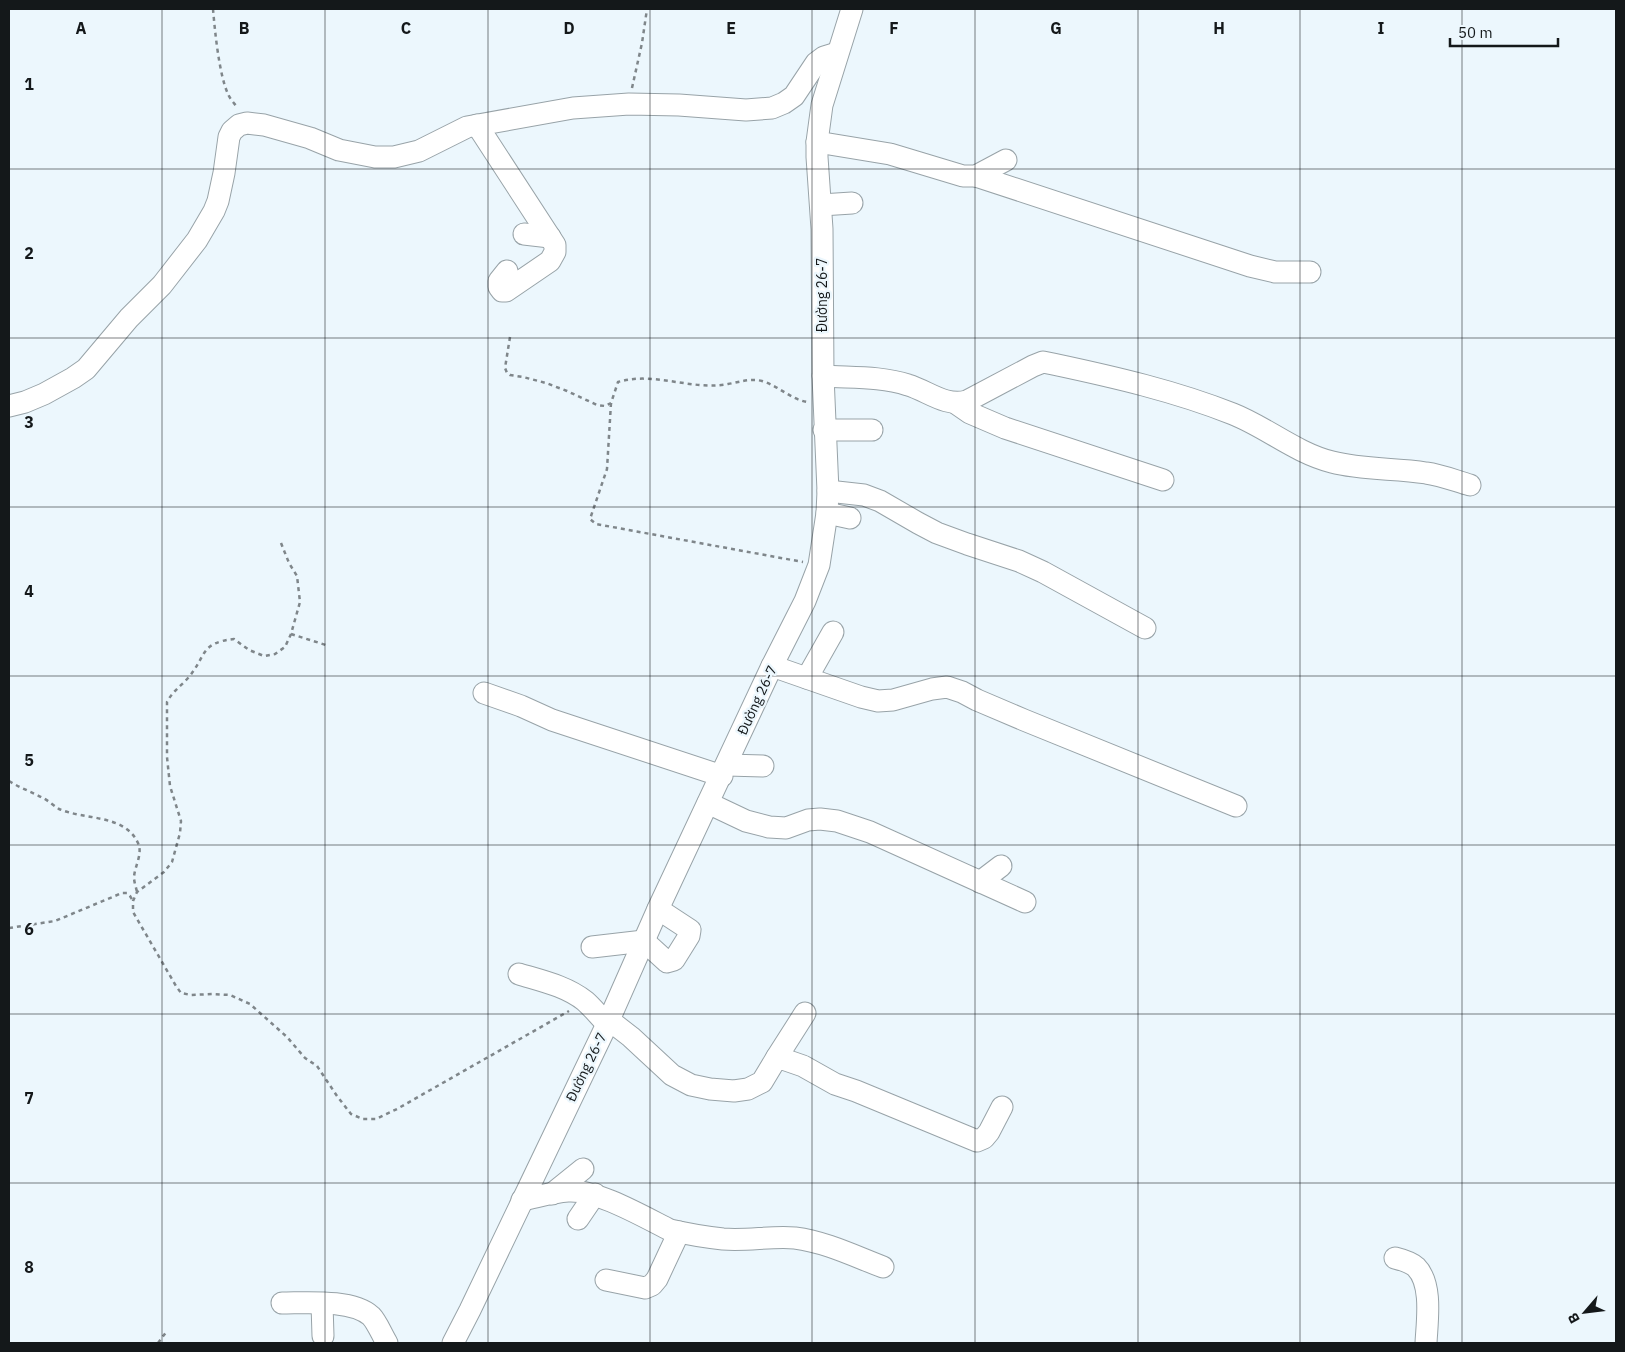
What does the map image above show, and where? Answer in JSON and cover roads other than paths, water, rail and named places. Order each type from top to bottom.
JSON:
[{"type":"street","name":"Đường 26-7","points":[[453,1343],[608,1022],[658,909],[772,666],[805,601],[819,565],[827,513],[828,491],[822,376],[821,205],[817,142],[822,105],[852,9]]},
{"type":"street","points":[[9,406],[44,394],[86,369],[123,325],[162,285],[197,240],[214,211],[224,173],[229,137],[235,128],[247,123],[264,125],[285,130],[339,150],[384,157],[405,155],[419,151],[459,131],[477,125],[573,108],[629,104],[679,105],[746,110],[772,108],[794,96],[816,63],[837,53]]},
{"type":"street","points":[[477,125],[555,246],[556,252],[550,261],[506,291],[502,291],[499,287],[499,281],[507,272]]},
{"type":"street","points":[[817,142],[890,154],[964,176],[976,176],[1250,266],[1275,272],[1310,272]]},
{"type":"street","points":[[976,176],[1006,160]]},
{"type":"street","points":[[821,205],[852,203]]},
{"type":"street","points":[[524,234],[550,237]]},
{"type":"street","points":[[957,404],[967,401],[1043,362],[1117,377],[1200,402],[1234,414],[1312,455],[1331,462],[1352,466],[1427,473],[1470,485]]},
{"type":"street","points":[[822,376],[886,380],[908,385],[936,398],[957,404],[970,413],[1005,428],[1163,480]]},
{"type":"street","points":[[824,430],[872,430]]},
{"type":"street","points":[[828,491],[864,495],[880,501],[937,533],[1019,561],[1043,572],[1144,628]]},
{"type":"street","points":[[827,513],[850,518]]},
{"type":"street","points":[[807,678],[833,632]]},
{"type":"street","points":[[772,666],[861,697],[878,701],[893,700],[932,689],[947,687],[1236,806]]},
{"type":"street","points":[[484,694],[521,706],[552,720],[724,770],[763,766]]},
{"type":"street","points":[[708,803],[746,821],[769,827],[786,828],[814,819],[837,821],[870,832],[1025,902]]},
{"type":"street","points":[[980,882],[1001,866]]},
{"type":"street","points":[[592,947],[644,941],[667,962],[674,960],[689,936],[690,930],[658,909]]},
{"type":"street","points":[[519,974],[564,988],[586,1002],[608,1022],[631,1037],[672,1075],[690,1085],[718,1090],[748,1090],[762,1082],[805,1013]]},
{"type":"street","points":[[777,1057],[804,1066],[835,1084],[977,1141],[984,1138],[989,1132],[1002,1107]]},
{"type":"street","points":[[552,1194],[583,1168]]},
{"type":"street","points":[[522,1200],[567,1191],[580,1191],[595,1194],[670,1230],[723,1239],[794,1238],[836,1248],[883,1267]]},
{"type":"street","points":[[578,1219],[595,1194]]},
{"type":"street","points":[[606,1280],[645,1288],[652,1285],[657,1279],[679,1232]]},
{"type":"street","points":[[1395,1258],[1408,1261],[1416,1267],[1425,1282],[1428,1315],[1426,1343]]},
{"type":"street","points":[[282,1303],[337,1304],[356,1308],[371,1316],[387,1343]]},
{"type":"street","points":[[322,1304],[323,1336]]}]
